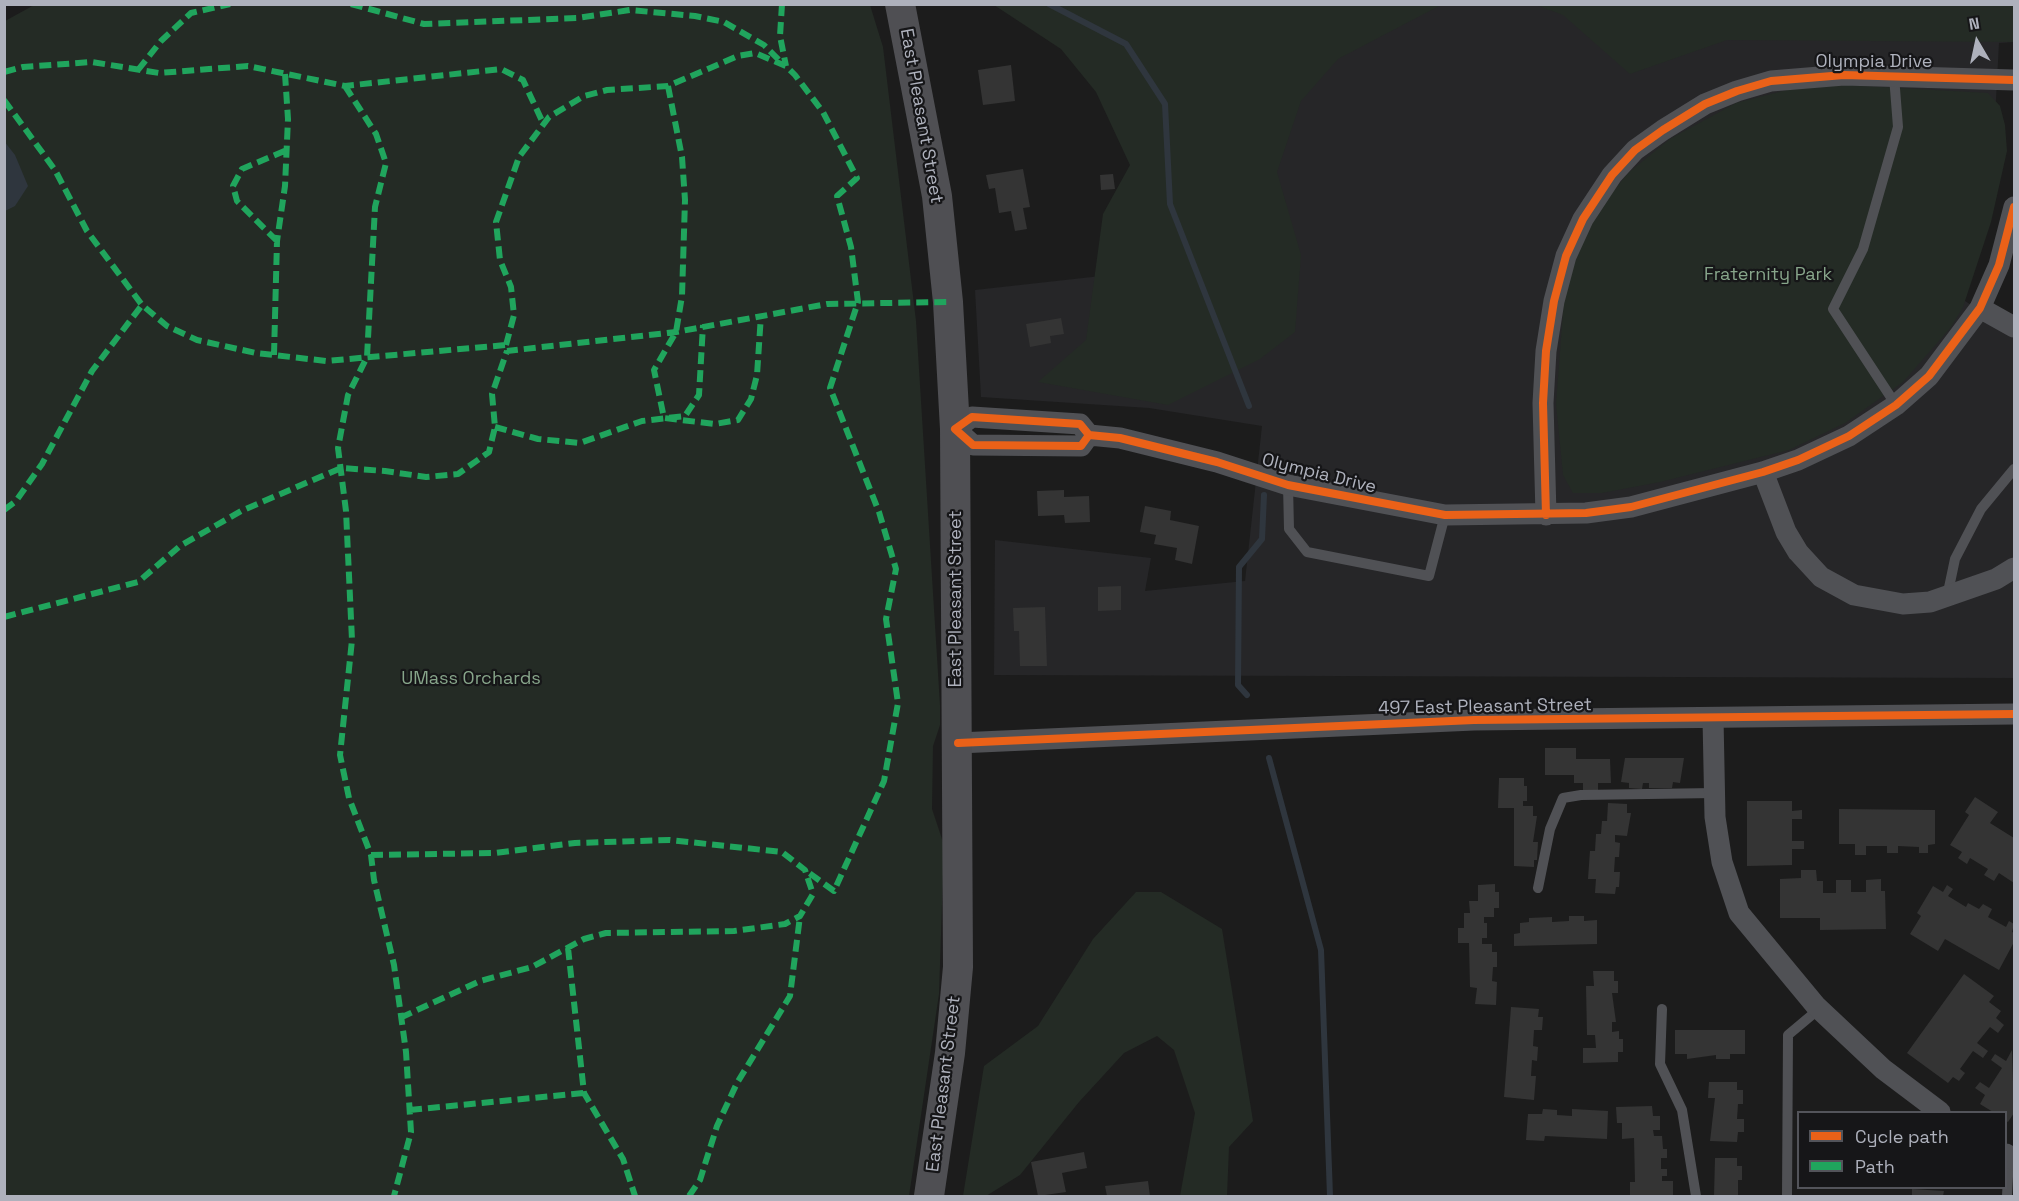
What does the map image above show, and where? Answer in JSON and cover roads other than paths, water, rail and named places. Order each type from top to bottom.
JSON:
[{"type":"main road","name":"East Pleasant Street","points":[[900,4],[937,196],[948,302],[955,429],[958,967],[950,1053],[929,1197]]},
{"type":"street","name":"Olympia Drive","points":[[1546,515],[1543,403],[1546,351],[1554,301],[1575,234],[1612,175],[1635,150],[1706,104],[1737,91],[1771,81],[1804,77],[1894,76],[2014,80]]},
{"type":"street","name":"Olympia Drive","points":[[955,429],[973,445],[1081,446],[1089,435],[1120,438],[1216,462],[1288,485],[1445,515],[1546,515],[1631,507],[1763,472],[1850,436],[1896,405],[1929,376],[1980,308],[1999,265],[2014,207]]},
{"type":"street","points":[[1980,308],[2014,327]]},
{"type":"street","points":[[1763,472],[1786,532],[1798,552],[1821,577],[1854,595],[1903,604],[1930,602],[1996,579],[2014,568]]},
{"type":"street","name":"497 East Pleasant Street","points":[[958,743],[1474,720],[2014,714]]},
{"type":"street","points":[[1713,718],[1715,793],[1722,862],[1739,913],[1819,1009],[1883,1069],[1937,1111]]},
{"type":"lane","points":[[1894,76],[1898,127],[1863,249],[1833,309],[1896,405]]},
{"type":"lane","points":[[1947,597],[1954,559],[1981,509],[2014,469]]},
{"type":"lane","points":[[1288,485],[1289,529],[1307,552],[1396,570],[1429,576],[1445,515]]},
{"type":"lane","points":[[1538,888],[1550,829],[1563,798],[1591,795],[1715,793]]},
{"type":"lane","points":[[1662,1009],[1660,1064],[1682,1110],[1696,1197]]},
{"type":"lane","points":[[1787,1197],[1788,1035],[1819,1009]]},
{"type":"lane","points":[[2007,1197],[2010,1157]]},
{"type":"waterway","points":[[1049,4],[1126,44],[1165,104],[1170,204],[1249,406]]},
{"type":"waterway","points":[[1247,695],[1238,685],[1239,567],[1262,539],[1264,495]]},
{"type":"waterway","points":[[1269,758],[1321,950],[1330,1196]]},
{"type":"park label","name":"Fraternity Park","points":[[1768,275]]},
{"type":"park label","name":"UMass Orchards","points":[[471,679]]}]
